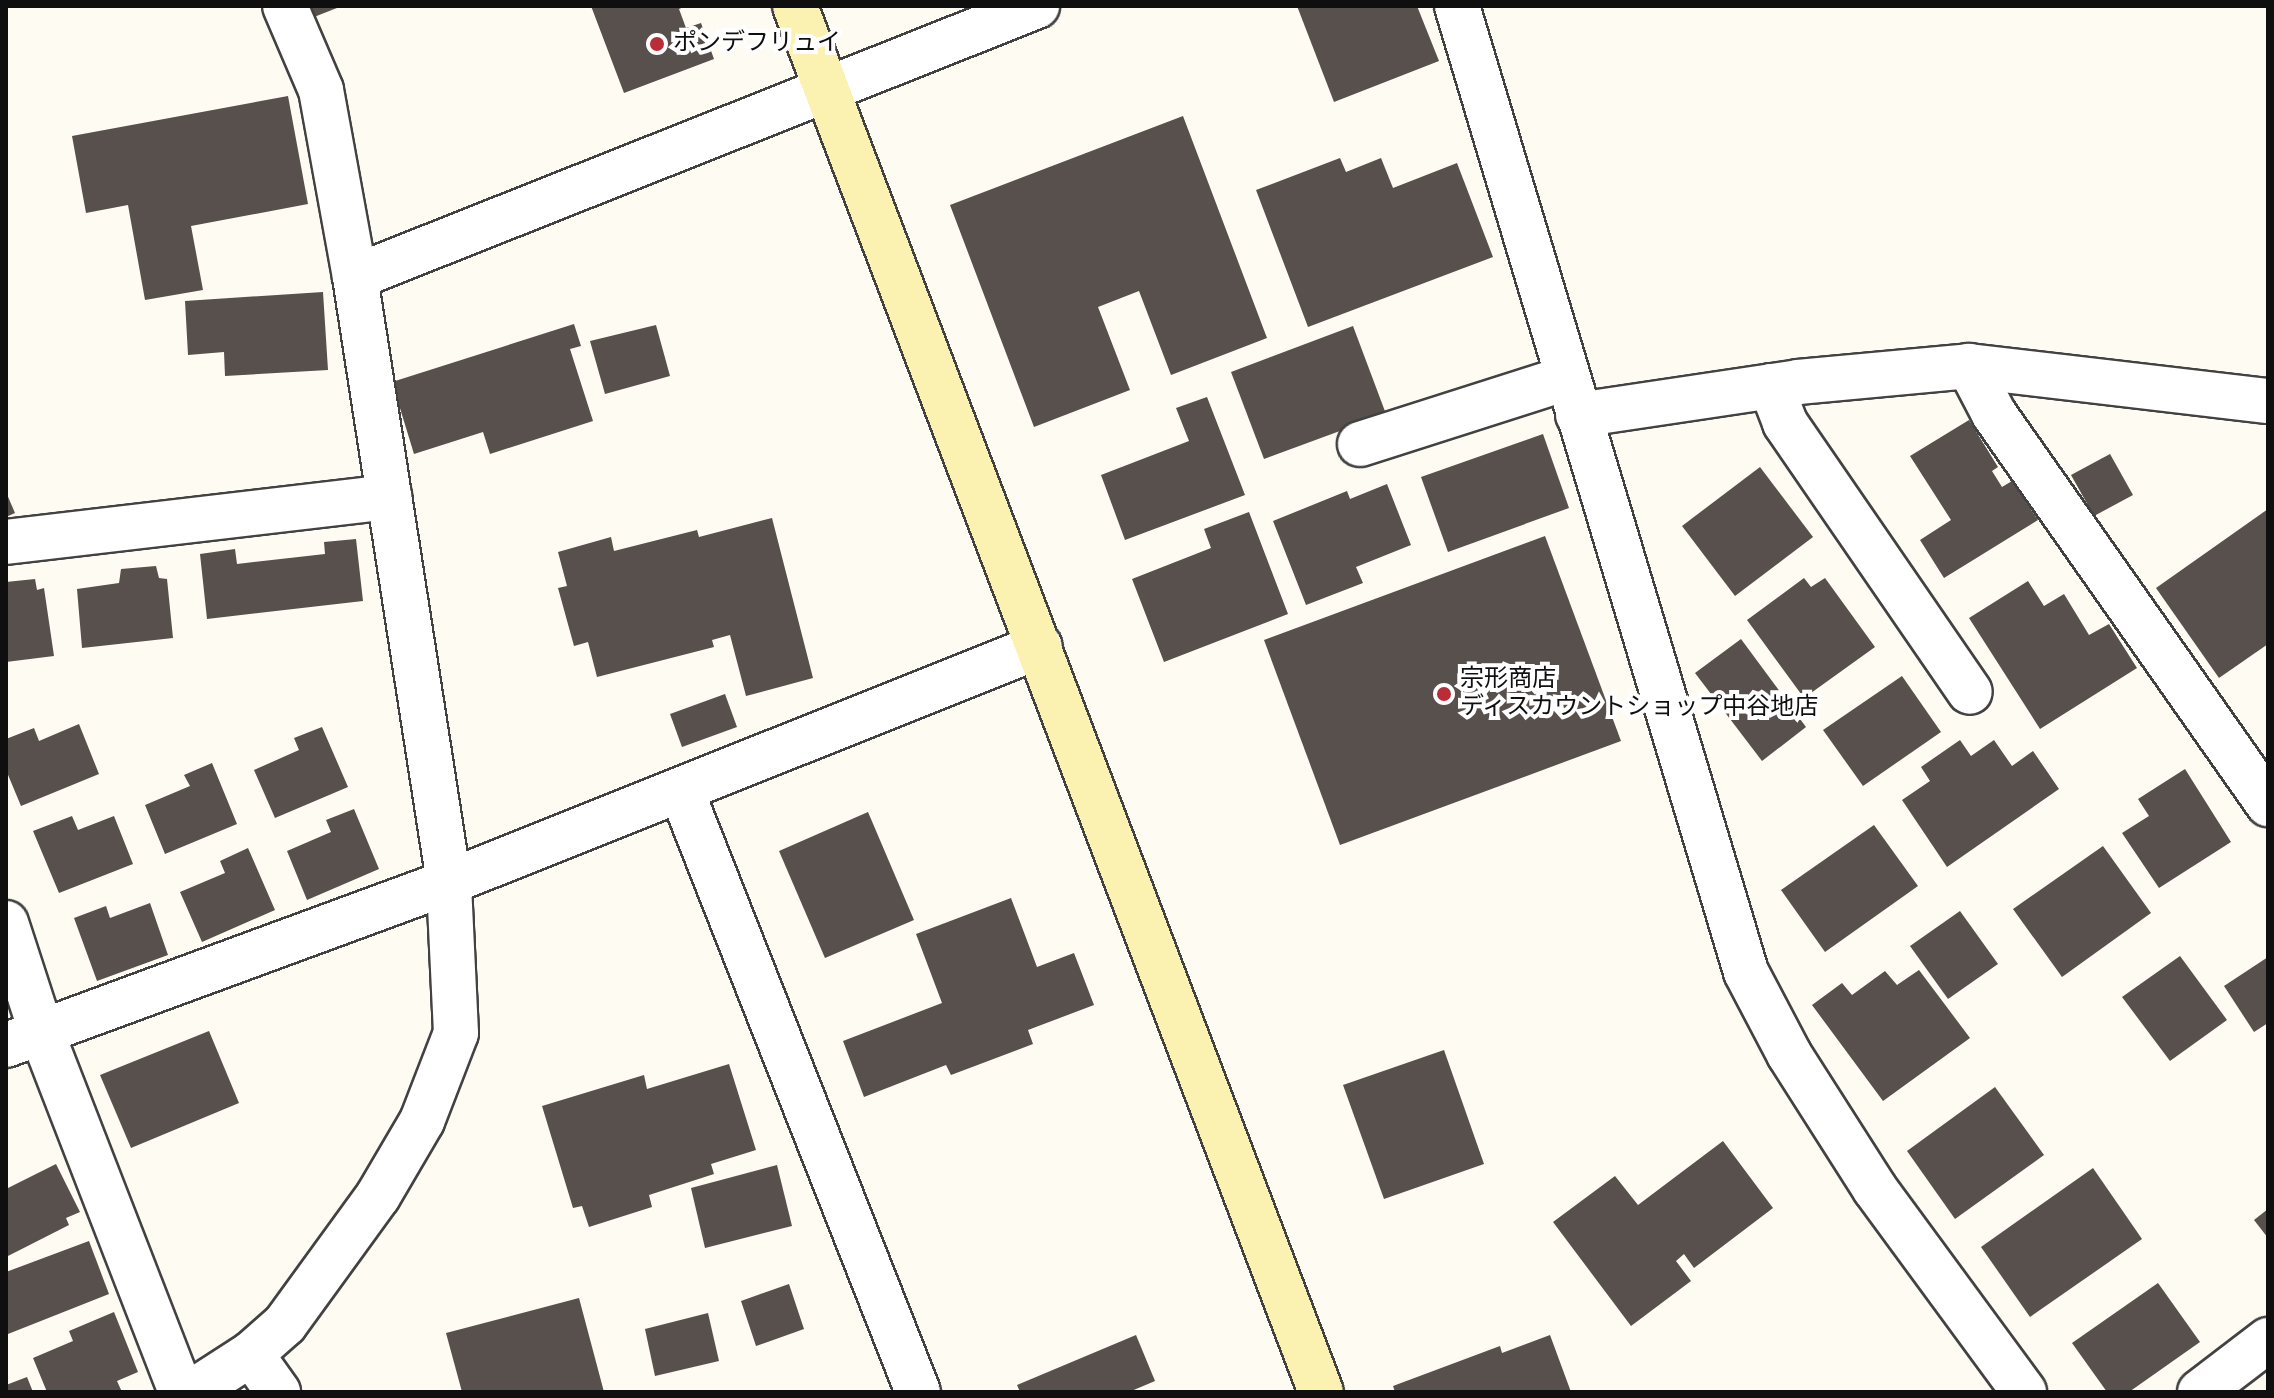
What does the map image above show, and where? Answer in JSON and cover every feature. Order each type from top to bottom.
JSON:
[{"type":"street","points":[[192,1392],[251,1354],[285,1324],[378,1196],[422,1121],[456,1033],[449,882],[355,277],[321,90],[285,6]]},
{"type":"street","points":[[795,6],[829,88],[1321,1392]]},
{"type":"street","points":[[355,277],[1037,6]]},
{"type":"street","points":[[1457,6],[1746,972],[1789,1054],[1875,1189],[2024,1392]]},
{"type":"street","points":[[1360,444],[1573,397],[1771,386],[1969,366],[2268,401]]},
{"type":"street","points":[[1969,366],[1994,414],[2268,804]]},
{"type":"street","points":[[1771,386],[1785,423],[1970,692]]},
{"type":"street","points":[[6,542],[389,497]]},
{"type":"street","points":[[24,1038],[449,882],[1040,646]]},
{"type":"street","points":[[681,790],[918,1392]]},
{"type":"street","points":[[6,923],[24,1038],[181,1392]]},
{"type":"street","points":[[2200,1392],[2268,1340]]},
{"type":"street","points":[[251,1354],[278,1392]]},
{"type":"building","points":[[309,6],[342,6],[314,17]]},
{"type":"building","name":"ポンデフリュイ","points":[[591,6],[686,6],[679,9],[686,28],[701,23],[714,59],[624,93]]},
{"type":"building","points":[[1297,6],[1417,6],[1439,61],[1334,102]]},
{"type":"building","points":[[288,96],[308,204],[191,226],[203,290],[145,300],[128,205],[86,213],[72,136]]},
{"type":"building","points":[[1183,116],[1267,338],[1171,375],[1139,291],[1098,307],[1130,390],[1034,427],[950,205]]},
{"type":"building","points":[[1340,158],[1346,172],[1381,158],[1393,188],[1457,163],[1493,257],[1308,327],[1256,190]]},
{"type":"building","points":[[323,292],[328,370],[225,376],[224,352],[188,355],[185,301]]},
{"type":"building","points":[[574,324],[581,346],[570,349],[593,421],[490,454],[483,432],[414,454],[392,382]]},
{"type":"building","points":[[656,325],[670,376],[605,394],[590,341]]},
{"type":"building","points":[[1353,326],[1386,414],[1264,459],[1231,372]]},
{"type":"building","points":[[1207,397],[1245,495],[1125,540],[1101,475],[1189,441],[1176,408]]},
{"type":"building","points":[[1969,420],[1998,467],[1992,471],[2002,487],[2012,481],[2038,520],[1944,578],[1920,540],[1951,520],[1910,456]]},
{"type":"building","points":[[1543,434],[1569,508],[1448,552],[1421,477]]},
{"type":"building","points":[[2110,454],[2133,495],[2094,516],[2071,475]]},
{"type":"building","points":[[1760,467],[1813,537],[1735,596],[1682,526]]},
{"type":"building","points":[[1387,484],[1411,545],[1356,567],[1363,583],[1306,605],[1273,521],[1347,491],[1350,499]]},
{"type":"building","points":[[6,492],[15,513],[6,517]]},
{"type":"building","points":[[2268,509],[2268,644],[2219,678],[2156,588]]},
{"type":"building","points":[[1249,512],[1288,614],[1164,662],[1132,579],[1211,548],[1204,529]]},
{"type":"building","points":[[772,518],[813,678],[746,696],[730,635],[712,640],[714,647],[597,677],[588,642],[574,646],[558,588],[567,586],[558,552],[611,537],[614,551],[697,530],[699,537]]},
{"type":"building","name":"宗形商店 ディスカウントショップ中谷地店","points":[[1545,536],[1621,741],[1340,845],[1264,640]]},
{"type":"building","points":[[356,539],[363,601],[207,619],[200,554],[235,549],[237,564],[325,554],[324,542]]},
{"type":"building","points":[[156,566],[159,578],[167,579],[173,638],[82,648],[77,589],[119,583],[121,569]]},
{"type":"building","points":[[1804,578],[1811,587],[1825,578],[1875,647],[1804,698],[1747,620]]},
{"type":"building","points":[[35,579],[37,590],[44,588],[54,656],[6,662],[6,582]]},
{"type":"building","points":[[2028,581],[2044,606],[2064,594],[2089,635],[2109,624],[2137,668],[2040,729],[1969,618]]},
{"type":"building","points":[[1741,639],[1806,727],[1762,761],[1695,673]]},
{"type":"building","points":[[1902,676],[1941,732],[1863,786],[1823,730]]},
{"type":"building","points":[[725,694],[737,727],[682,747],[670,714]]},
{"type":"building","points":[[79,724],[99,774],[21,806],[6,770],[6,739],[34,728],[39,741]]},
{"type":"building","points":[[322,727],[348,787],[275,818],[254,770],[299,750],[294,738]]},
{"type":"building","points":[[1960,740],[1971,756],[1994,740],[2012,766],[2033,751],[2059,789],[1947,867],[1902,800],[1930,781],[1921,767]]},
{"type":"building","points":[[212,763],[237,824],[165,854],[145,805],[190,786],[184,775]]},
{"type":"building","points":[[2185,769],[2231,842],[2159,888],[2122,833],[2149,816],[2138,799]]},
{"type":"building","points":[[354,809],[379,869],[307,900],[287,851],[331,832],[326,820]]},
{"type":"building","points":[[868,812],[914,920],[825,958],[779,851]]},
{"type":"building","points":[[72,816],[78,830],[114,816],[133,864],[59,893],[33,831]]},
{"type":"building","points":[[1874,825],[1918,886],[1825,952],[1781,890]]},
{"type":"building","points":[[2103,846],[2151,913],[2062,977],[2013,909]]},
{"type":"building","points":[[248,848],[275,910],[202,942],[180,892],[225,873],[220,861]]},
{"type":"building","points":[[1011,898],[1037,967],[1074,953],[1094,1005],[1028,1030],[1033,1044],[951,1075],[946,1065],[864,1097],[843,1041],[942,1003],[916,934]]},
{"type":"building","points":[[150,903],[168,955],[97,981],[74,918],[106,906],[110,918]]},
{"type":"building","points":[[1960,911],[1998,964],[1948,999],[1910,946]]},
{"type":"building","points":[[2180,956],[2227,1020],[2170,1061],[2122,997]]},
{"type":"building","points":[[2268,957],[2268,1023],[2254,1032],[2224,986]]},
{"type":"building","points":[[1919,970],[1970,1038],[1883,1101],[1812,1005],[1842,983],[1852,995],[1885,971],[1897,985]]},
{"type":"building","points":[[209,1031],[239,1103],[131,1148],[100,1075]]},
{"type":"building","points":[[1444,1050],[1484,1164],[1384,1199],[1343,1085]]},
{"type":"building","points":[[729,1064],[756,1150],[711,1164],[714,1174],[649,1195],[652,1207],[589,1227],[582,1206],[573,1208],[542,1106],[644,1075],[647,1089]]},
{"type":"building","points":[[1995,1087],[2044,1155],[1955,1219],[1907,1151]]},
{"type":"building","points":[[1723,1141],[1773,1208],[1694,1268],[1684,1254],[1676,1261],[1691,1281],[1631,1326],[1553,1222],[1615,1176],[1638,1205]]},
{"type":"building","points":[[56,1164],[80,1212],[66,1218],[69,1225],[6,1257],[6,1189]]},
{"type":"building","points":[[777,1165],[792,1226],[705,1248],[691,1188]]},
{"type":"building","points":[[2093,1168],[2142,1239],[2030,1317],[1981,1247]]},
{"type":"building","points":[[2268,1209],[2268,1238],[2254,1220]]},
{"type":"building","points":[[89,1241],[109,1294],[8,1334],[6,1272]]},
{"type":"building","points":[[2158,1283],[2200,1342],[2129,1392],[2107,1392],[2072,1343]]},
{"type":"building","points":[[789,1284],[804,1329],[756,1346],[741,1301]]},
{"type":"building","points":[[579,1298],[604,1392],[462,1392],[446,1333]]},
{"type":"building","points":[[114,1312],[138,1372],[117,1381],[122,1392],[47,1392],[33,1358],[73,1341],[69,1331]]},
{"type":"building","points":[[708,1313],[719,1361],[655,1376],[645,1329]]},
{"type":"building","points":[[1136,1335],[1155,1381],[1129,1392],[1020,1392],[1017,1385]]},
{"type":"building","points":[[1550,1335],[1571,1392],[1395,1392],[1393,1386],[1500,1346],[1502,1353]]},
{"type":"building","points":[[27,1377],[33,1392],[6,1392],[6,1385]]},
{"type":"place","name":"ポンデフリュイ","points":[[657,44]]},
{"type":"place","name":"宗形商店 ディスカウントショップ中谷地店","points":[[1444,694]]}]
